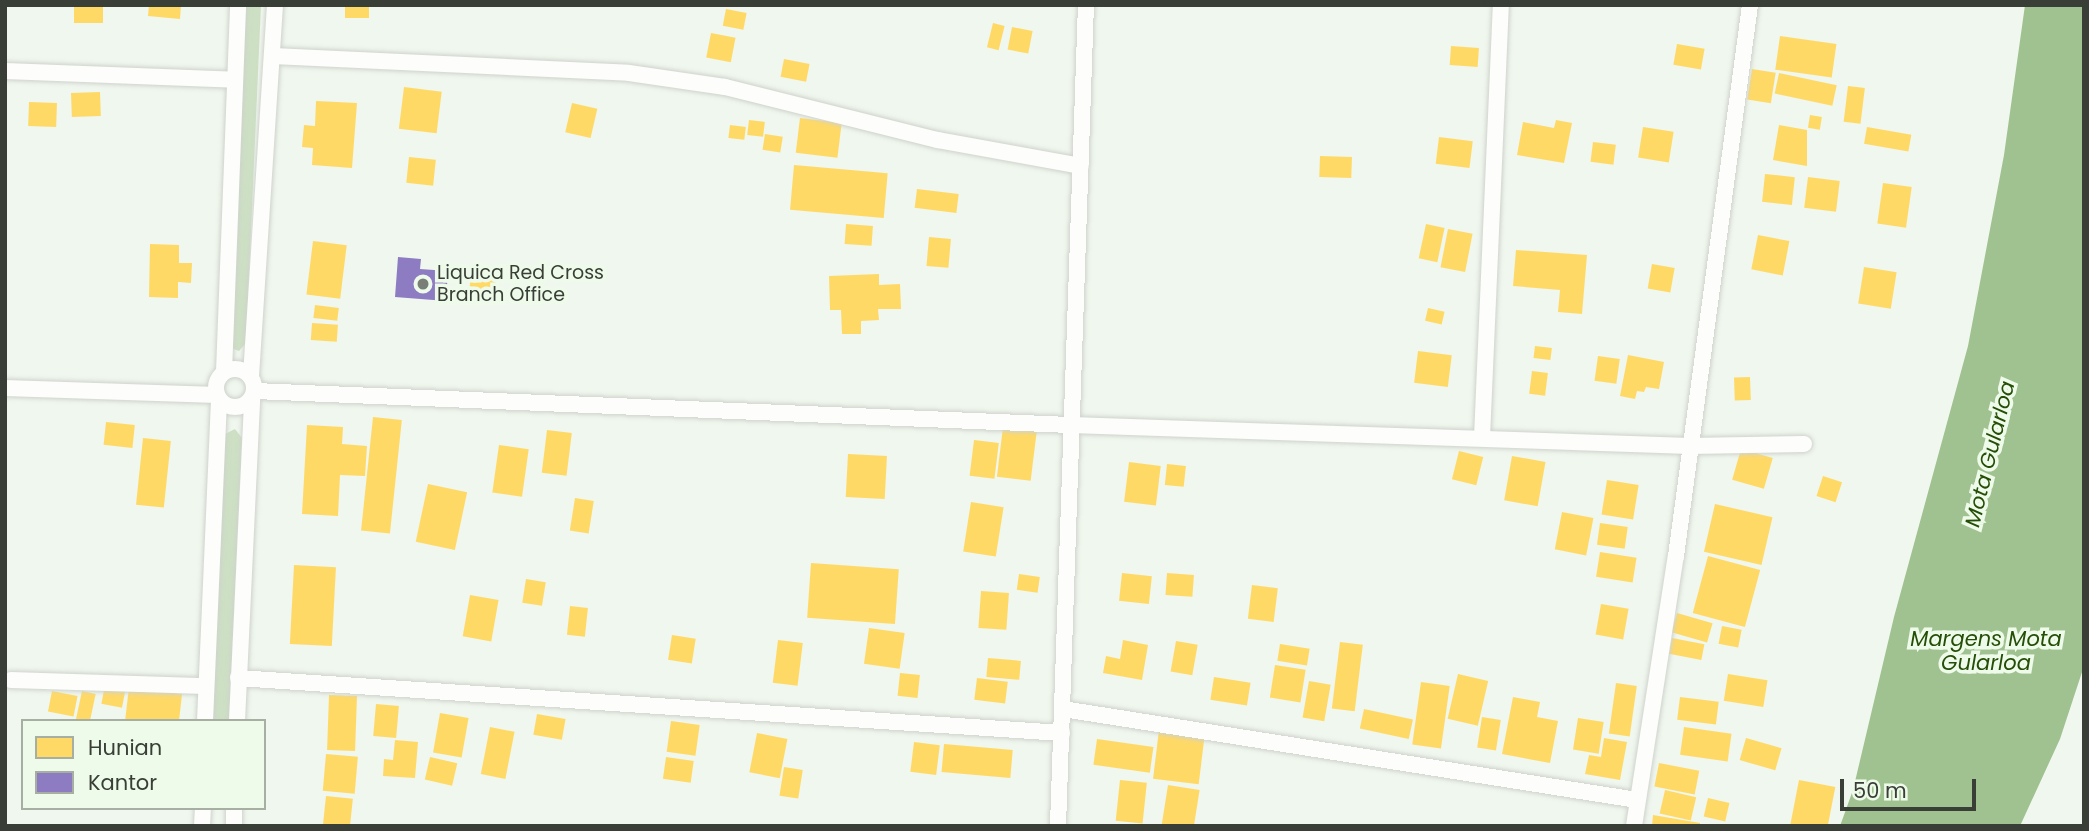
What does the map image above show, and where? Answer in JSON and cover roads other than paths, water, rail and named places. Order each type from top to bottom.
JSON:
[{"type":"street","points":[[205,719],[218,397],[216,387],[224,372],[239,5]]},
{"type":"street","points":[[237,719],[275,5]]},
{"type":"street","points":[[1058,826],[1086,5]]},
{"type":"street","points":[[1482,437],[1501,5]]},
{"type":"street","points":[[1634,826],[1690,446],[1750,5]]},
{"type":"street","points":[[273,56],[629,73],[725,87],[938,140],[1081,166]]},
{"type":"street","points":[[5,71],[235,80]]},
{"type":"street","points":[[224,372],[239,369],[253,388]]},
{"type":"street","points":[[5,388],[218,397],[236,408],[253,388]]},
{"type":"street","points":[[253,388],[1071,425],[1690,446],[1804,444]]},
{"type":"street","points":[[238,678],[1062,733]]},
{"type":"street","points":[[11,680],[206,686]]},
{"type":"street","points":[[1063,709],[1637,800]]},
{"type":"water","name":"Margens Mota Gularloa","points":[[2025,5],[2084,5],[2084,666],[2060,739],[2020,826],[1840,826],[1853,790],[1894,617],[1968,346],[2004,155]]},
{"type":"place","name":"Liquica Red Cross Branch Office","points":[[423,284]]},
{"type":"water label","name":"Mota Gularloa","points":[[1990,454]]}]
